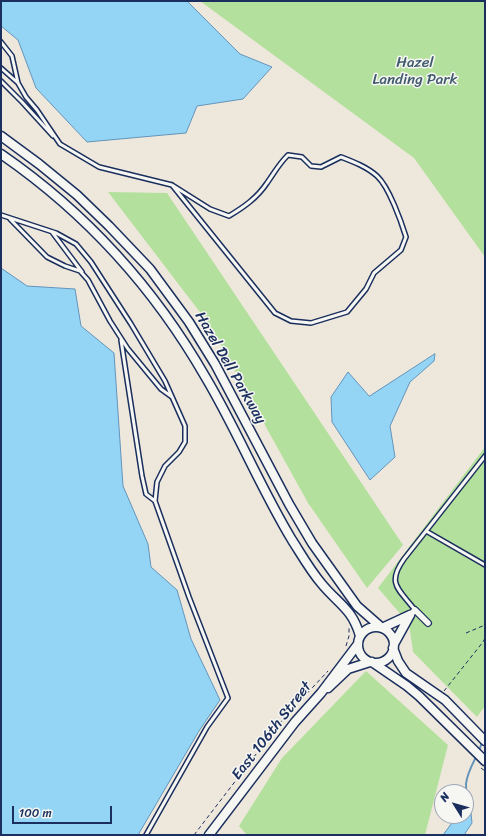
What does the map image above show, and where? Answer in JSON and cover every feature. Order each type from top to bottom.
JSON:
[{"type":"main road","name":"Hazel Dell Parkway","points":[[1,136],[54,175],[88,205],[150,269],[184,316],[215,364],[289,504],[312,543],[357,606],[382,628]]},
{"type":"main road","name":"Hazel Dell Parkway","points":[[1,154],[41,184],[85,222],[128,268],[168,317],[207,379],[292,540],[321,583],[355,619],[359,640]]},
{"type":"main road","points":[[382,628],[412,612]]},
{"type":"main road","points":[[321,693],[348,670],[371,662],[380,662],[387,659],[412,612]]},
{"type":"main road","points":[[485,741],[445,700],[406,673],[398,661],[391,636],[386,630],[376,627],[364,631],[359,640],[358,648],[362,657],[407,686],[419,696],[485,761]]},
{"type":"main road","name":"East 106th Street","points":[[209,835],[295,722],[321,693],[359,640]]},
{"type":"street","points":[[412,612],[428,623]]},
{"type":"lane","points":[[1,42],[12,56],[18,83]]},
{"type":"lane","points":[[1,68],[18,83],[60,144]]},
{"type":"lane","points":[[1,81],[60,144],[99,167],[172,185],[210,209],[229,216],[249,204],[267,184],[279,164],[288,155],[302,157],[311,166],[321,167],[341,158],[361,165],[378,176],[397,210],[406,237],[401,250],[374,274],[366,289],[347,312],[311,323],[291,321],[276,313],[227,255],[172,185]]},
{"type":"lane","points":[[1,215],[52,232],[76,244],[91,262],[131,324],[164,381],[185,426],[185,442],[179,452],[166,466],[157,482],[155,501],[189,597],[228,698],[207,727],[146,835]]},
{"type":"lane","points":[[8,218],[48,258],[80,271],[88,280]]},
{"type":"lane","points":[[52,232],[88,280],[128,349],[161,389],[173,398]]},
{"type":"lane","points":[[121,338],[142,476],[146,494],[155,501]]},
{"type":"lane","points":[[412,612],[395,583],[395,574],[404,559],[485,456]]},
{"type":"lane","points":[[426,531],[485,565]]},
{"type":"path","points":[[466,633],[485,624]]},
{"type":"path","points":[[344,650],[349,636],[349,628]]},
{"type":"path","points":[[444,692],[485,638]]},
{"type":"path","points":[[194,835],[283,719],[328,670]]},
{"type":"green space","name":"Hazel Landing Park","points":[[200,1],[485,1],[485,257],[414,158]]},
{"type":"green space","points":[[108,192],[167,193],[403,545],[367,588],[308,503],[209,324]]},
{"type":"green space","points":[[485,447],[485,706],[477,717],[413,652],[409,624],[378,588]]},
{"type":"green space","points":[[366,671],[448,745],[438,784],[434,784],[434,800],[425,835],[247,835],[239,826],[282,758]]},
{"type":"water","points":[[1,1],[187,1],[240,54],[272,67],[243,99],[197,106],[186,133],[87,142],[36,88],[18,40],[1,26]]},
{"type":"water","points":[[1,268],[27,286],[75,289],[81,326],[114,353],[123,486],[148,544],[151,567],[177,590],[191,639],[220,700],[199,731],[138,835],[1,835]]},
{"type":"water","points":[[435,354],[434,361],[410,382],[390,426],[395,457],[370,480],[332,422],[331,397],[348,372],[369,396]]},
{"type":"water","points":[[451,824],[471,824],[464,835],[443,835]]},
{"type":"waterway","points":[[479,751],[482,742]]},
{"type":"waterway","points":[[466,784],[476,757]]}]
